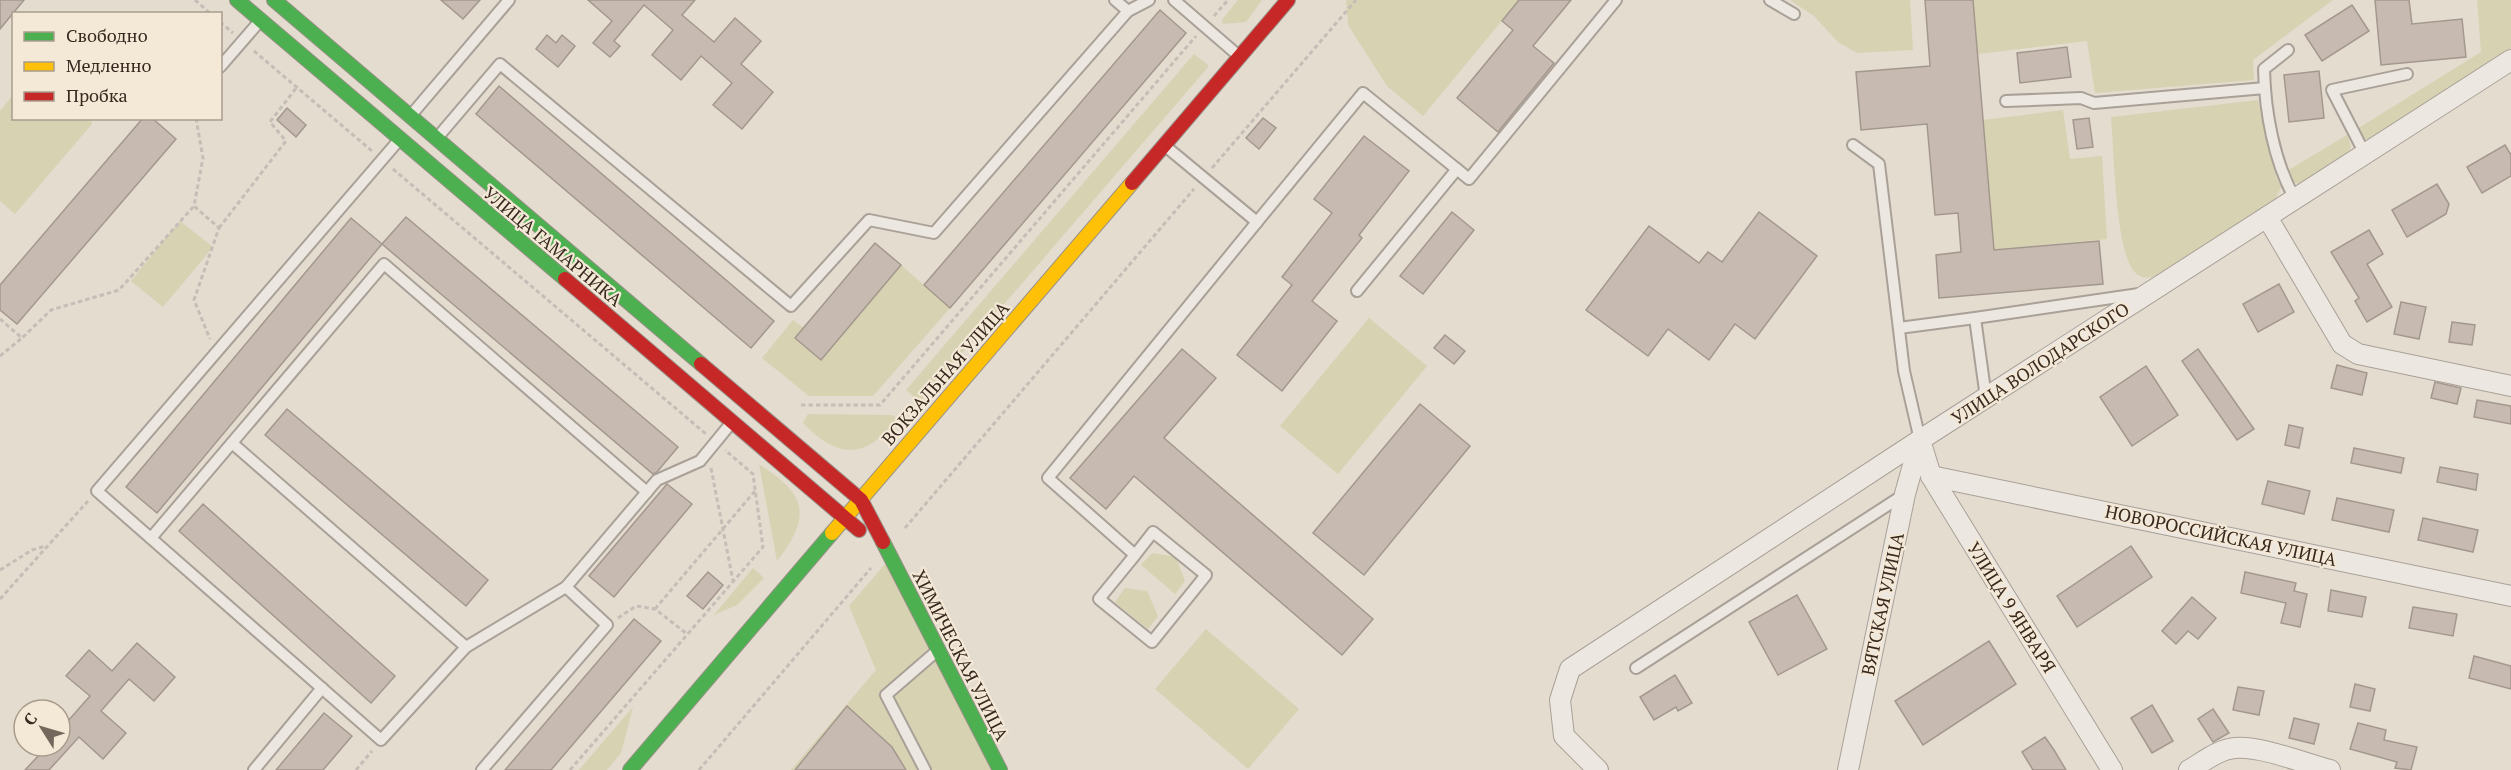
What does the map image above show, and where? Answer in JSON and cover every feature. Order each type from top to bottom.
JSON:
[{"type":"street","name":"УЛИЦА ГАМАРНИКА","points":[[237,0],[845,519]]},
{"type":"street","name":"УЛИЦА ГАМАРНИКА","points":[[274,0],[861,500]]},
{"type":"street","name":"ВОКЗАЛЬНАЯ УЛИЦА","points":[[630,770],[1288,0]]},
{"type":"street","name":"УЛИЦА ВОЛОДАРСКОГО","points":[[1598,770],[1564,736],[1560,700],[1570,669],[1920,440],[2511,60]]},
{"type":"street","points":[[2267,217],[2342,344],[2358,354],[2511,386]]},
{"type":"street","name":"УЛИЦА 9 ЯНВАРЯ","points":[[1920,440],[1931,476],[2112,770]]},
{"type":"street","name":"ВЯТСКАЯ УЛИЦА","points":[[1848,770],[1905,494],[1920,440]]},
{"type":"street","name":"НОВОРОССИЙСКАЯ УЛИЦА","points":[[1931,476],[2511,596]]},
{"type":"street","name":"ХИМИЧЕСКАЯ УЛИЦА","points":[[861,500],[1000,770]]},
{"type":"street","name":"ХИМИЧЕСКАЯ УЛИЦА","points":[[845,519],[891,557]]},
{"type":"street","points":[[2189,770],[2221,752],[2235,748],[2258,751],[2330,770]]},
{"type":"lane","points":[[509,0],[397,137],[382,160],[97,491],[381,740],[466,647],[566,587],[657,480],[700,460],[747,404]]},
{"type":"lane","points":[[1115,0],[1128,10]]},
{"type":"lane","points":[[421,156],[500,64],[791,306],[869,220],[934,233],[1128,10],[1149,0]]},
{"type":"lane","points":[[1174,0],[1240,57]]},
{"type":"lane","points":[[1135,555],[1048,478],[1363,93],[1469,179],[1616,0]]},
{"type":"lane","points":[[1770,0],[1794,14]]},
{"type":"lane","points":[[222,65],[260,20]]},
{"type":"lane","points":[[2288,50],[2264,69],[2265,87],[2281,174],[2295,199]]},
{"type":"lane","points":[[2365,154],[2332,90],[2407,74]]},
{"type":"lane","points":[[2006,101],[2081,98],[2094,104],[2265,87]]},
{"type":"lane","points":[[1164,145],[1257,222]]},
{"type":"lane","points":[[1853,145],[1879,164],[1904,371],[1920,440]]},
{"type":"lane","points":[[1357,291],[1457,169]]},
{"type":"lane","points":[[151,537],[384,264],[646,492]]},
{"type":"lane","points":[[1899,328],[2151,292]]},
{"type":"lane","points":[[1975,318],[1986,398]]},
{"type":"lane","points":[[232,443],[466,647]]},
{"type":"lane","points":[[1636,668],[1905,494]]},
{"type":"lane","points":[[1153,531],[1206,575],[1152,642],[1099,599],[1135,555],[1153,531]]},
{"type":"lane","points":[[482,770],[607,625],[566,587]]},
{"type":"lane","points":[[925,770],[886,694],[938,650]]},
{"type":"lane","points":[[254,770],[322,688]]},
{"type":"path","points":[[195,0],[209,12]]},
{"type":"path","points":[[801,405],[880,405],[1228,0]]},
{"type":"path","points":[[905,528],[1356,0]]},
{"type":"path","points":[[222,24],[712,446],[753,474],[763,547],[570,770]]},
{"type":"path","points":[[215,354],[194,300],[219,228],[286,141],[270,122],[297,87]]},
{"type":"path","points":[[0,356],[51,310],[119,290],[194,206],[203,158],[196,120]]},
{"type":"path","points":[[194,206],[219,228]]},
{"type":"path","points":[[0,319],[22,338]]},
{"type":"path","points":[[712,446],[723,529],[733,581]]},
{"type":"path","points":[[0,599],[97,491]]},
{"type":"path","points":[[655,609],[755,491]]},
{"type":"path","points":[[0,570],[32,550],[48,546]]},
{"type":"path","points":[[699,770],[872,568]]},
{"type":"path","points":[[607,625],[636,606],[655,609],[687,634]]},
{"type":"path","points":[[356,770],[381,740]]},
{"type":"shaded area","points":[[1238,0],[1262,0],[1246,22],[1223,24],[1222,20]]},
{"type":"shaded area","points":[[1346,0],[1519,0],[1423,116],[1387,86],[1348,25]]},
{"type":"shaded area","points":[[1790,0],[1910,0],[1913,50],[1857,53],[1838,42],[1814,16]]},
{"type":"shaded area","points":[[1973,0],[2333,0],[2253,60],[2254,80],[2095,93],[2087,41],[1978,54]]},
{"type":"shaded area","points":[[2477,0],[2511,0],[2511,48],[2370,140],[2363,138],[2357,129],[2481,52]]},
{"type":"shaded area","points":[[1194,54],[1209,66],[920,402],[906,390]]},
{"type":"shaded area","points":[[12,96],[12,120],[91,120],[92,124],[15,214],[0,201],[0,111]]},
{"type":"shaded area","points":[[2258,100],[2276,177],[2281,187],[2276,198],[2158,275],[2148,278],[2138,275],[2127,258],[2122,240],[2116,197],[2111,117]]},
{"type":"shaded area","points":[[2063,110],[2070,159],[2102,156],[2107,239],[1994,250],[1983,120]]},
{"type":"shaded area","points":[[2347,135],[2351,146],[2348,155],[2300,185],[2290,180],[2285,172]]},
{"type":"shaded area","points":[[180,221],[213,247],[163,307],[131,281]]},
{"type":"shaded area","points":[[901,265],[950,308],[873,396],[809,396],[762,358],[793,320],[804,328]]},
{"type":"shaded area","points":[[1369,318],[1427,366],[1338,474],[1280,426]]},
{"type":"shaded area","points":[[808,414],[892,415],[898,419],[874,442],[863,448],[852,450],[840,449],[828,444],[816,435],[803,423]]},
{"type":"shaded area","points":[[759,464],[787,486],[795,496],[799,507],[796,531],[777,561]]},
{"type":"shaded area","points":[[1152,553],[1176,557],[1185,581],[1175,594],[1141,565]]},
{"type":"shaded area","points":[[891,557],[1000,770],[791,770],[876,670],[849,606]]},
{"type":"shaded area","points":[[753,568],[764,578],[737,605],[714,615]]},
{"type":"shaded area","points":[[1125,588],[1147,591],[1158,616],[1148,629],[1115,602]]},
{"type":"shaded area","points":[[1206,629],[1299,709],[1248,769],[1155,689]]},
{"type":"shaded area","points":[[633,707],[621,753],[607,770],[579,770]]},
{"type":"building","points":[[0,0],[24,0],[12,12],[0,29]]},
{"type":"building","points":[[441,0],[480,0],[463,19]]},
{"type":"building","points":[[588,0],[695,0],[682,15],[714,42],[735,18],[761,41],[741,64],[773,92],[742,129],[713,105],[732,83],[701,56],[681,80],[652,55],[673,30],[644,5],[614,41],[620,46],[610,57],[593,43],[612,21]]},
{"type":"building","points":[[1519,0],[1571,0],[1533,46],[1554,63],[1498,132],[1457,98],[1513,30],[1502,21]]},
{"type":"building","points":[[1925,0],[1973,0],[1994,250],[2099,241],[2103,284],[1939,298],[1936,255],[1961,252],[1958,213],[1935,215],[1927,124],[1861,130],[1856,72],[1930,66]]},
{"type":"building","points":[[2375,0],[2409,0],[2412,24],[2462,19],[2466,57],[2381,65]]},
{"type":"building","points":[[2352,5],[2369,31],[2322,61],[2305,35]]},
{"type":"building","points":[[1160,10],[1186,33],[950,308],[924,285]]},
{"type":"building","points":[[547,35],[556,43],[562,35],[575,46],[558,67],[536,49]]},
{"type":"building","points":[[2067,47],[2071,77],[2020,83],[2017,53]]},
{"type":"building","points":[[2319,71],[2324,118],[2289,122],[2284,75]]},
{"type":"building","points":[[499,86],[774,321],[751,348],[476,114]]},
{"type":"building","points":[[287,108],[306,125],[296,137],[277,120]]},
{"type":"building","points":[[1263,118],[1276,128],[1259,149],[1246,138]]},
{"type":"building","points":[[2089,118],[2093,147],[2077,149],[2073,120]]},
{"type":"building","points":[[141,120],[154,120],[176,139],[17,324],[0,310],[0,285]]},
{"type":"building","points":[[1364,136],[1409,171],[1359,235],[1362,238],[1312,301],[1337,321],[1282,391],[1237,355],[1292,285],[1282,277],[1332,213],[1314,199]]},
{"type":"building","points":[[2505,145],[2511,155],[2511,176],[2482,193],[2467,167]]},
{"type":"building","points":[[2437,184],[2449,204],[2446,214],[2407,237],[2392,210]]},
{"type":"building","points":[[1452,212],[1474,230],[1423,294],[1400,276]]},
{"type":"building","points":[[1759,212],[1817,256],[1755,339],[1735,324],[1709,360],[1668,329],[1648,356],[1586,310],[1649,226],[1699,263],[1708,252],[1722,262]]},
{"type":"building","points":[[406,217],[678,447],[657,472],[653,474],[382,244]]},
{"type":"building","points":[[351,218],[382,244],[157,513],[126,487]]},
{"type":"building","points":[[2369,230],[2383,254],[2367,264],[2392,307],[2367,322],[2355,301],[2359,298],[2331,252]]},
{"type":"building","points":[[875,243],[901,265],[821,360],[795,338]]},
{"type":"building","points":[[2279,284],[2294,312],[2258,332],[2243,304]]},
{"type":"building","points":[[2401,302],[2426,307],[2419,339],[2394,334]]},
{"type":"building","points":[[2452,322],[2475,325],[2472,345],[2449,342]]},
{"type":"building","points":[[1445,335],[1465,351],[1454,364],[1434,348]]},
{"type":"building","points":[[1182,349],[1216,378],[1164,438],[1373,619],[1342,655],[1134,476],[1106,509],[1070,478]]},
{"type":"building","points":[[2198,349],[2254,429],[2237,440],[2182,361]]},
{"type":"building","points":[[2337,365],[2367,373],[2362,395],[2331,388]]},
{"type":"building","points":[[2146,366],[2178,415],[2132,446],[2100,397]]},
{"type":"building","points":[[2435,382],[2461,388],[2457,404],[2431,398]]},
{"type":"building","points":[[2477,400],[2511,406],[2511,424],[2474,417]]},
{"type":"building","points":[[1420,404],[1470,446],[1364,575],[1313,533]]},
{"type":"building","points":[[287,409],[488,580],[466,606],[265,435]]},
{"type":"building","points":[[2289,425],[2303,428],[2299,448],[2285,445]]},
{"type":"building","points":[[2354,448],[2404,458],[2401,473],[2351,463]]},
{"type":"building","points":[[2440,467],[2478,474],[2476,490],[2437,482]]},
{"type":"building","points":[[2268,481],[2310,491],[2304,514],[2262,504]]},
{"type":"building","points":[[667,484],[692,504],[614,597],[589,576]]},
{"type":"building","points":[[2337,498],[2394,510],[2389,532],[2332,520]]},
{"type":"building","points":[[203,504],[395,676],[371,703],[179,531]]},
{"type":"building","points":[[2423,518],[2478,530],[2473,552],[2418,540]]},
{"type":"building","points":[[2131,546],[2152,577],[2077,627],[2057,596]]},
{"type":"building","points":[[708,572],[723,585],[703,609],[687,596]]},
{"type":"building","points":[[2245,572],[2296,583],[2294,591],[2307,594],[2300,627],[2281,623],[2286,603],[2241,593]]},
{"type":"building","points":[[2331,590],[2366,597],[2362,617],[2328,611]]},
{"type":"building","points":[[1797,595],[1827,649],[1778,675],[1749,622]]},
{"type":"building","points":[[2192,597],[2216,618],[2198,639],[2188,631],[2176,644],[2162,631]]},
{"type":"building","points":[[2413,607],[2457,614],[2453,636],[2409,628]]},
{"type":"building","points":[[634,619],[661,641],[551,770],[505,770]]},
{"type":"building","points":[[1989,641],[2016,684],[1923,745],[1895,701]]},
{"type":"building","points":[[137,643],[175,677],[154,701],[129,679],[101,711],[126,733],[103,759],[79,737],[72,745],[72,716],[90,696],[66,676],[89,650],[112,671]]},
{"type":"building","points":[[2474,656],[2511,666],[2511,689],[2469,678]]},
{"type":"building","points":[[1675,675],[1692,703],[1678,711],[1676,707],[1654,720],[1640,697]]},
{"type":"building","points":[[2355,684],[2375,689],[2370,711],[2350,707]]},
{"type":"building","points":[[2238,687],[2264,691],[2259,715],[2233,710]]},
{"type":"building","points":[[2152,705],[2173,741],[2152,753],[2131,718]]},
{"type":"building","points":[[847,706],[892,747],[906,770],[795,770]]},
{"type":"building","points":[[2213,709],[2229,733],[2213,742],[2198,719]]},
{"type":"building","points":[[324,713],[352,736],[323,770],[276,770]]},
{"type":"building","points":[[2294,718],[2319,724],[2314,744],[2289,738]]},
{"type":"building","points":[[2358,723],[2386,730],[2384,740],[2417,747],[2411,770],[2395,768],[2397,762],[2350,749]]},
{"type":"building","points":[[2045,737],[2066,770],[2033,770],[2022,752]]},
{"type":"building","points":[[36,758],[60,758],[49,770],[25,770]]},
{"type":"traffic: fast","points":[[237,0],[565,279]]},
{"type":"traffic: fast","points":[[274,0],[701,364]]},
{"type":"traffic: fast","points":[[630,770],[832,533]]},
{"type":"traffic: fast","points":[[883,542],[1000,770]]},
{"type":"traffic: slow","points":[[832,533],[1132,183]]},
{"type":"traffic: jam","points":[[1132,183],[1288,0]]},
{"type":"traffic: jam","points":[[565,279],[859,530]]},
{"type":"traffic: jam","points":[[701,364],[861,500],[883,542]]}]
